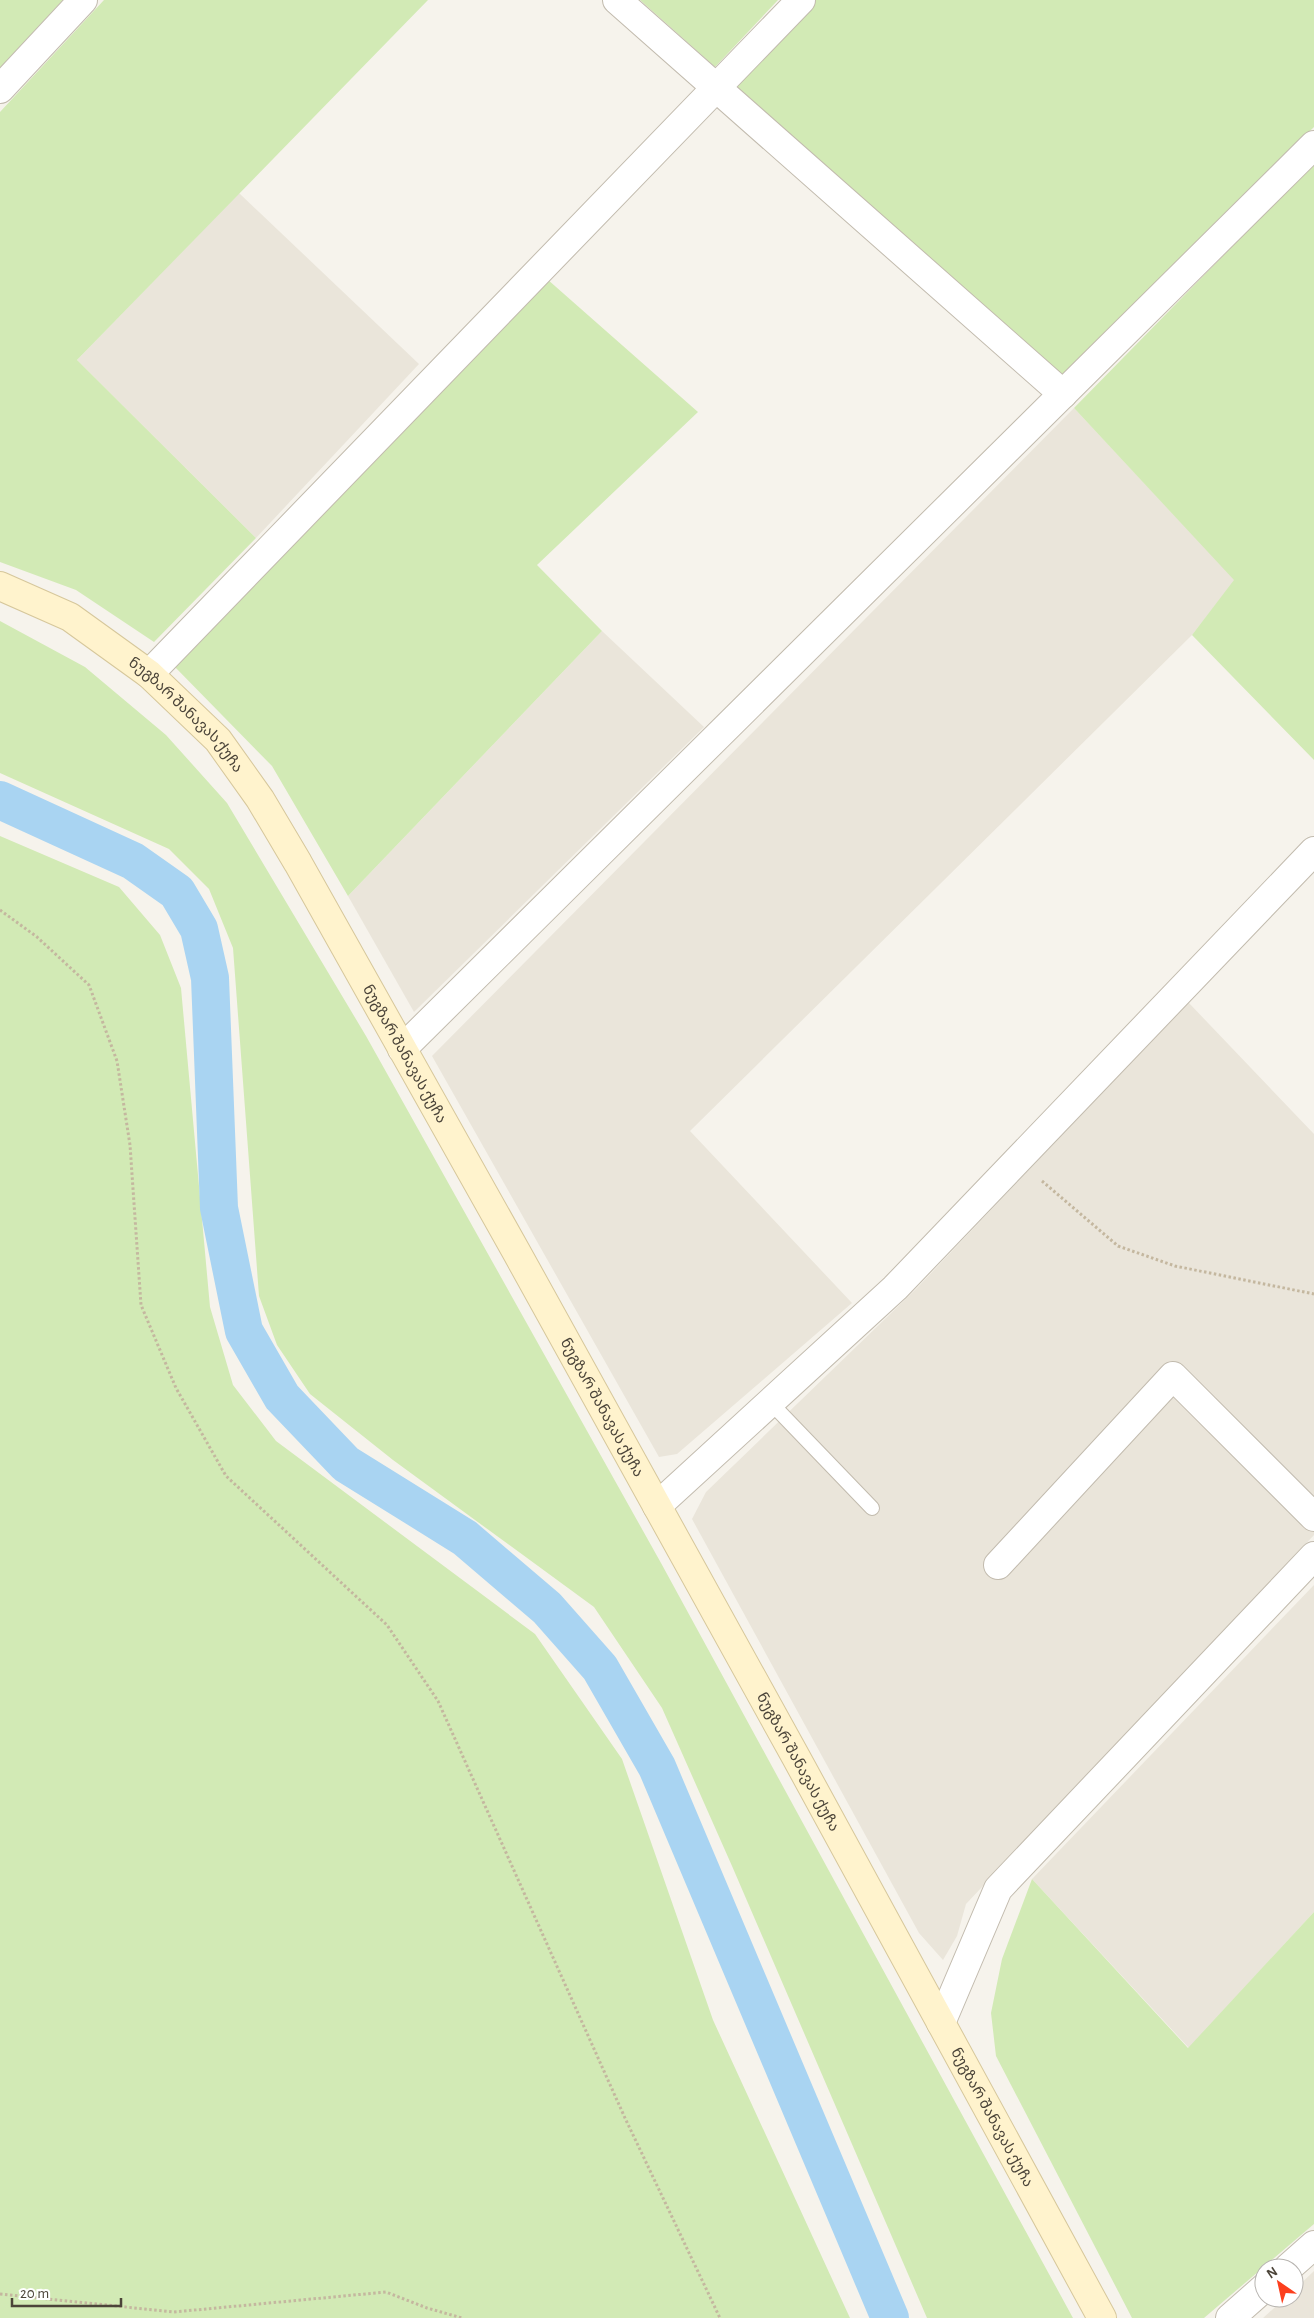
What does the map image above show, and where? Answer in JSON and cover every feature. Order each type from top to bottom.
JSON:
[{"type":"main road","name":"ნუგზარ შანავას ქუჩა","points":[[0,586],[70,617],[149,674],[218,740],[260,799],[298,863],[657,1506],[1102,2318]]},
{"type":"street","points":[[0,90],[83,0]]},
{"type":"street","points":[[617,0],[1063,394]]},
{"type":"street","points":[[149,674],[801,0]]},
{"type":"street","points":[[402,1049],[1314,145]]},
{"type":"street","points":[[657,1506],[894,1288],[1314,851]]},
{"type":"street","points":[[998,1565],[1173,1376],[1314,1517]]},
{"type":"street","points":[[941,2023],[998,1889],[1314,1556]]},
{"type":"street","points":[[1299,2258],[1314,2245]]},
{"type":"street","points":[[1230,2318],[1254,2297]]},
{"type":"lane","points":[[770,1402],[872,1508]]},
{"type":"path","points":[[0,910],[37,937],[89,985],[117,1061],[130,1145],[141,1305],[176,1388],[226,1476],[387,1625],[438,1701],[625,2118],[720,2318]]},
{"type":"path","points":[[1018,1160],[1118,1246],[1175,1266],[1314,1294]]},
{"type":"path","points":[[0,2294],[174,2312],[386,2292],[427,2308],[462,2318]]},
{"type":"shaded area","points":[[239,193],[419,364],[256,538],[77,360]]},
{"type":"shaded area","points":[[1074,408],[1235,580],[1192,635],[690,1131],[852,1303],[677,1454],[659,1457],[432,1056]]},
{"type":"shaded area","points":[[602,631],[704,727],[414,1012],[348,896]]},
{"type":"shaded area","points":[[1188,1002],[1314,1134],[1314,1535],[966,1904],[957,1936],[943,1960],[919,1933],[692,1519],[706,1492],[916,1289]]},
{"type":"shaded area","points":[[1314,1585],[1314,1912],[1189,2048],[1032,1879]]},
{"type":"shaded area","points":[[1314,2271],[1314,2318],[1263,2318],[1274,2308],[1304,2308],[1304,2280]]},
{"type":"green space","points":[[0,0],[63,0],[0,68]]},
{"type":"green space","points":[[104,0],[428,0],[77,360],[256,538],[154,642],[76,590],[0,562],[0,112]]},
{"type":"green space","points":[[640,0],[778,0],[715,67]]},
{"type":"green space","points":[[816,0],[1314,0],[1314,127],[1061,376],[734,86]]},
{"type":"green space","points":[[1314,163],[1314,760],[1192,635],[1234,580],[1074,408]]},
{"type":"green space","points":[[547,279],[698,412],[537,565],[602,631],[348,896],[272,766],[174,666]]},
{"type":"green space","points":[[0,621],[85,667],[166,735],[227,803],[366,1036],[661,1563],[1073,2318],[927,2318],[662,1708],[594,1607],[393,1460],[310,1394],[277,1345],[259,1296],[233,948],[209,889],[169,849],[0,773]]},
{"type":"green space","points":[[0,836],[119,887],[160,935],[181,988],[210,1307],[233,1385],[276,1441],[535,1634],[622,1759],[713,2020],[850,2318],[0,2318]]},
{"type":"green space","points":[[1032,1879],[1188,2048],[1314,1912],[1314,2224],[1274,2258],[1254,2258],[1254,2275],[1204,2318],[1132,2318],[996,2056],[991,2013],[1002,1959]]},
{"type":"waterway","points":[[0,800],[133,861],[177,892],[199,929],[210,978],[219,1208],[244,1331],[282,1397],[346,1464],[465,1538],[547,1608],[600,1668],[657,1767],[890,2318]]}]
